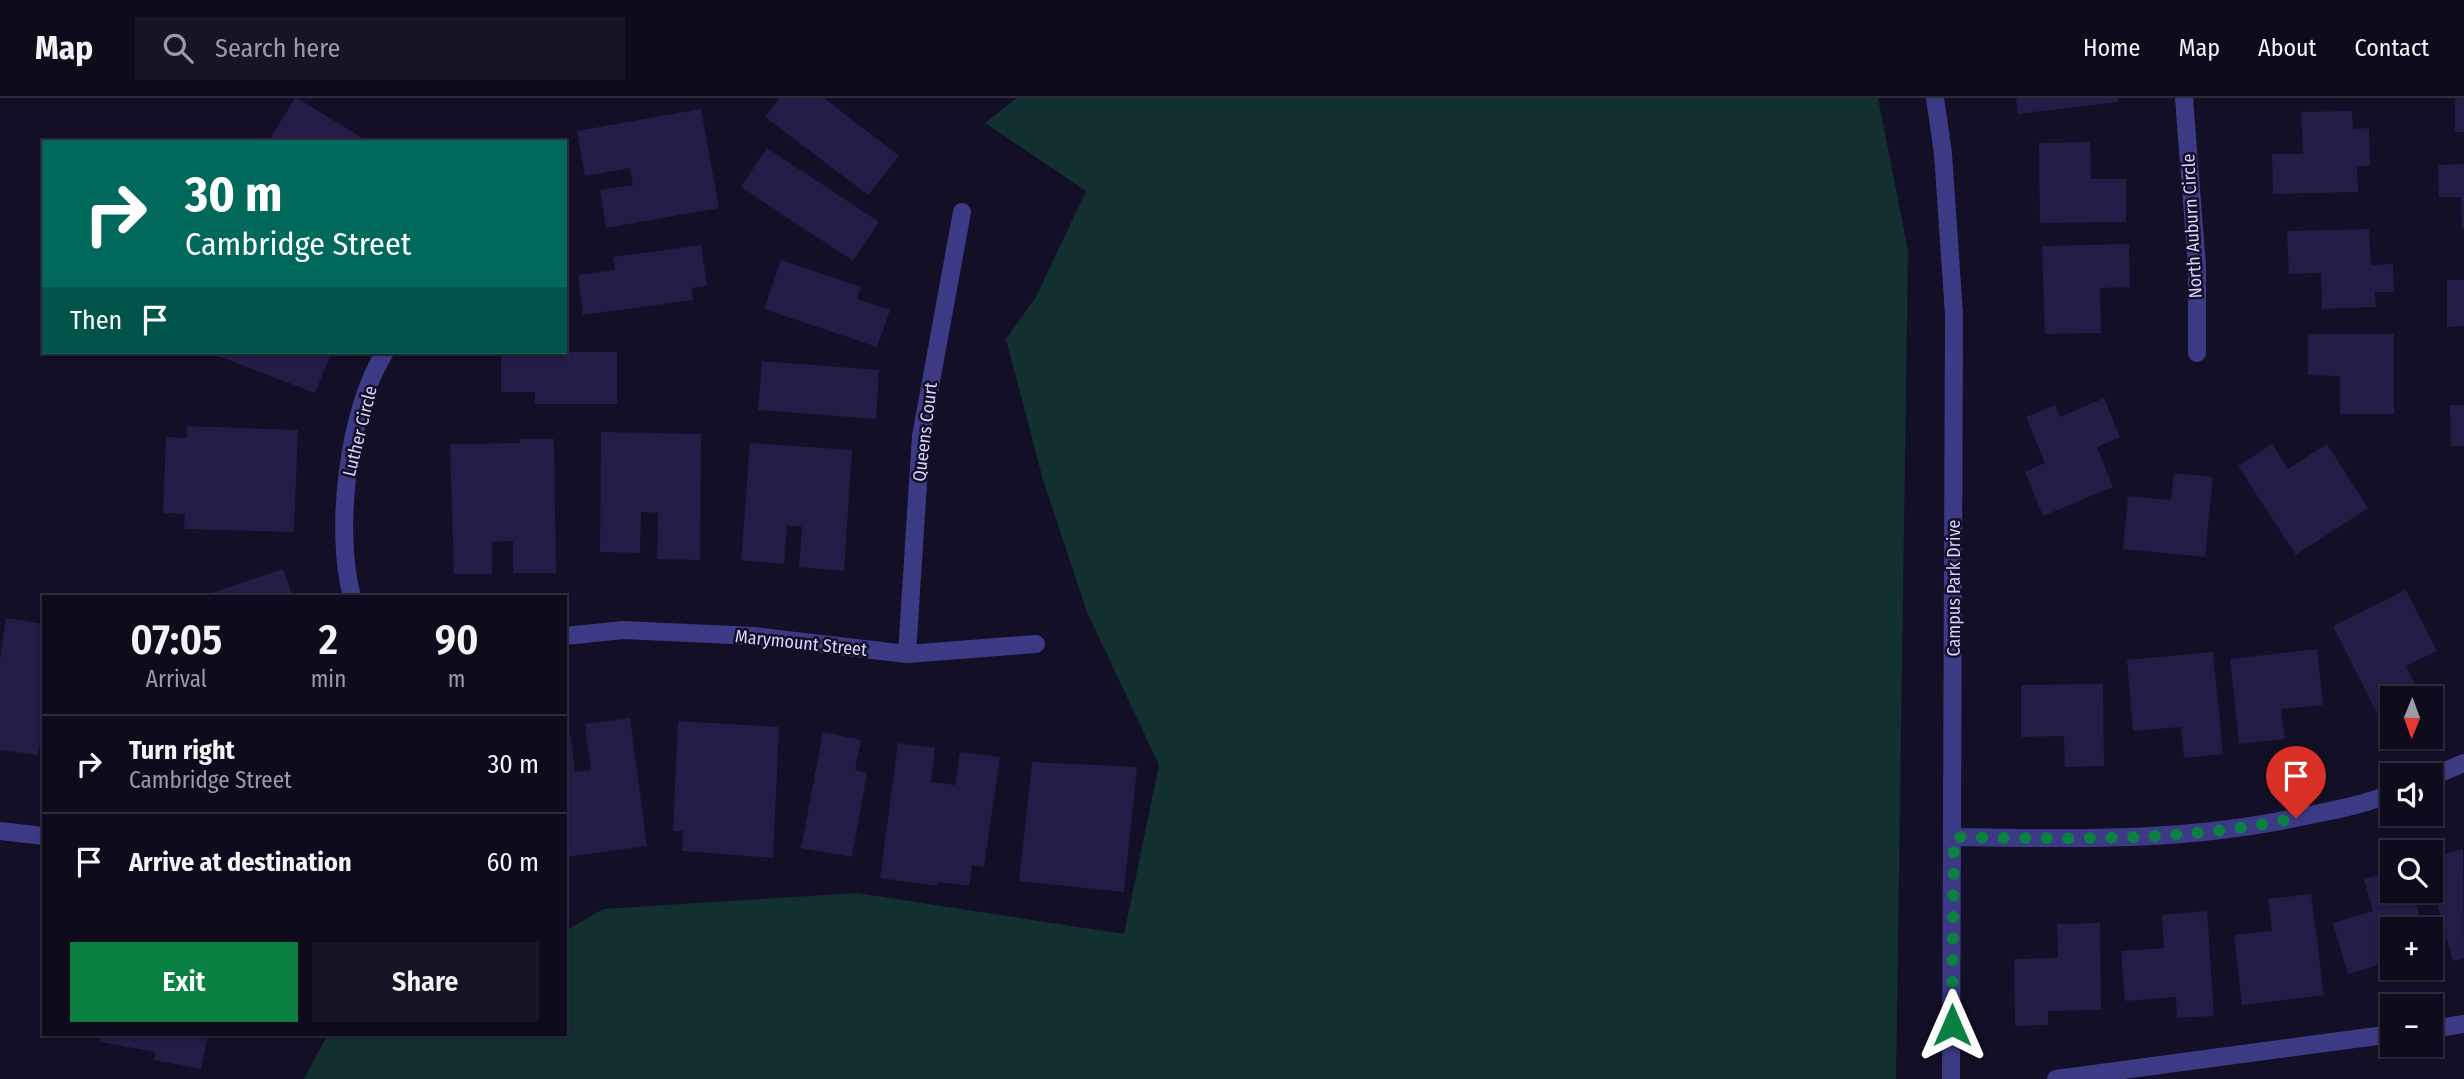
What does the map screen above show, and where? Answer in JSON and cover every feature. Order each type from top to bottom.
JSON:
[{"type":"street","name":"Campus Park Drive","points":[[1935,98],[1943,155],[1954,314],[1951,1079]]},
{"type":"street","name":"North Auburn Circle","points":[[2184,98],[2197,266],[2197,354]]},
{"type":"street","name":"Queens Court","points":[[907,654],[921,436],[962,212]]},
{"type":"street","name":"Luther Circle","points":[[352,595],[345,546],[348,468],[366,398],[384,354]]},
{"type":"street","name":"Marymount Street","points":[[567,636],[623,630],[741,636],[907,654],[1036,644]]},
{"type":"street","points":[[2443,772],[2464,763]]},
{"type":"street","points":[[1954,837],[2129,839],[2246,829],[2380,798]]},
{"type":"street","points":[[0,831],[42,836]]},
{"type":"street","points":[[2443,1027],[2464,1024]]},
{"type":"street","points":[[2056,1079],[2380,1036]]},
{"type":"green space","points":[[1017,98],[1878,98],[1908,251],[1896,1079],[304,1079],[327,1036],[567,1036],[567,930],[603,909],[857,893],[1124,934],[1159,765],[1087,612],[1043,480],[1006,339],[1036,297],[1086,191],[985,123]]},
{"type":"building","points":[[297,98],[366,140],[269,140]]},
{"type":"building","points":[[780,98],[824,98],[899,156],[868,195],[765,117]]},
{"type":"building","points":[[2016,98],[2118,98],[2118,102],[2018,114]]},
{"type":"building","points":[[2455,98],[2464,98],[2464,132],[2455,132]]},
{"type":"building","points":[[701,109],[719,208],[606,228],[600,190],[633,185],[630,168],[585,176],[577,131]]},
{"type":"building","points":[[2352,111],[2353,129],[2369,128],[2370,166],[2357,166],[2358,192],[2273,194],[2272,154],[2303,154],[2301,112]]},
{"type":"building","points":[[2090,142],[2091,179],[2126,179],[2126,222],[2040,223],[2039,143]]},
{"type":"building","points":[[767,148],[879,222],[853,261],[741,187]]},
{"type":"building","points":[[2464,164],[2462,229],[2461,197],[2439,197],[2438,165]]},
{"type":"building","points":[[2369,229],[2371,265],[2393,264],[2394,292],[2375,292],[2376,307],[2322,309],[2321,273],[2289,274],[2287,231]]},
{"type":"building","points":[[2129,244],[2130,287],[2100,288],[2101,333],[2045,334],[2042,246]]},
{"type":"building","points":[[701,245],[707,286],[692,288],[693,300],[583,315],[578,275],[615,270],[613,257]]},
{"type":"building","points":[[781,260],[861,287],[857,299],[890,310],[877,347],[764,309]]},
{"type":"building","points":[[2447,280],[2464,280],[2464,326],[2447,327]]},
{"type":"building","points":[[2308,334],[2394,334],[2394,414],[2340,414],[2340,376],[2308,375]]},
{"type":"building","points":[[617,352],[617,404],[535,404],[535,392],[501,392],[501,354]]},
{"type":"building","points":[[213,354],[330,356],[315,393]]},
{"type":"building","points":[[762,361],[879,370],[876,419],[758,410]]},
{"type":"building","points":[[2104,398],[2120,437],[2097,447],[2113,487],[2043,516],[2025,472],[2045,463],[2026,417],[2055,405],[2060,417]]},
{"type":"building","points":[[2450,405],[2464,405],[2464,446],[2451,446]]},
{"type":"building","points":[[187,426],[298,430],[294,532],[184,529],[185,514],[163,513],[166,437],[187,438]]},
{"type":"building","points":[[601,432],[701,434],[700,560],[657,559],[658,513],[641,512],[640,553],[600,552]]},
{"type":"building","points":[[519,439],[554,439],[556,573],[513,573],[513,541],[492,542],[492,574],[454,574],[450,444],[520,443]]},
{"type":"building","points":[[750,443],[852,450],[844,571],[799,567],[802,527],[787,525],[784,564],[741,560]]},
{"type":"building","points":[[2272,444],[2288,469],[2327,444],[2368,508],[2296,555],[2238,466]]},
{"type":"building","points":[[2174,473],[2213,477],[2205,557],[2123,549],[2128,496],[2171,500]]},
{"type":"building","points":[[283,569],[292,595],[206,595]]},
{"type":"building","points":[[2406,590],[2437,651],[2406,666],[2417,686],[2380,686],[2378,715],[2333,626]]},
{"type":"building","points":[[6,618],[42,624],[42,730],[38,755],[0,750],[0,659]]},
{"type":"building","points":[[2317,649],[2323,705],[2281,709],[2285,739],[2239,744],[2230,659]]},
{"type":"building","points":[[2213,652],[2223,754],[2184,758],[2181,727],[2133,731],[2127,660]]},
{"type":"building","points":[[2103,684],[2104,766],[2065,767],[2064,736],[2021,737],[2021,685]]},
{"type":"building","points":[[630,718],[647,846],[567,857],[567,737],[571,736],[575,772],[591,770],[585,724]]},
{"type":"building","points":[[678,721],[779,727],[773,858],[682,851],[683,831],[673,831]]},
{"type":"building","points":[[823,732],[861,740],[855,770],[867,773],[852,857],[801,848]]},
{"type":"building","points":[[898,743],[935,748],[931,782],[955,785],[960,752],[1000,757],[984,867],[972,865],[969,886],[938,882],[937,886],[880,878]]},
{"type":"building","points":[[1032,762],[1137,767],[1124,892],[1019,881]]},
{"type":"building","points":[[2463,849],[2464,958],[2453,961],[2443,917],[2437,903],[2443,903],[2443,855]]},
{"type":"building","points":[[2380,874],[2380,903],[2416,903],[2420,917],[2380,917],[2380,965],[2348,974],[2333,923],[2373,911],[2364,879]]},
{"type":"building","points":[[2311,894],[2324,995],[2242,1005],[2234,935],[2272,931],[2268,899]]},
{"type":"building","points":[[2207,911],[2214,1016],[2177,1018],[2176,997],[2125,1001],[2121,951],[2164,948],[2162,915]]},
{"type":"building","points":[[2100,923],[2101,1010],[2048,1011],[2048,1025],[2015,1026],[2014,959],[2058,958],[2057,924]]},
{"type":"building","points":[[101,1036],[208,1036],[201,1069],[154,1060],[156,1052],[100,1042]]},
{"type":"route","points":[[1952,1025],[1954,837],[2129,839],[2246,829],[2296,818]]}]
